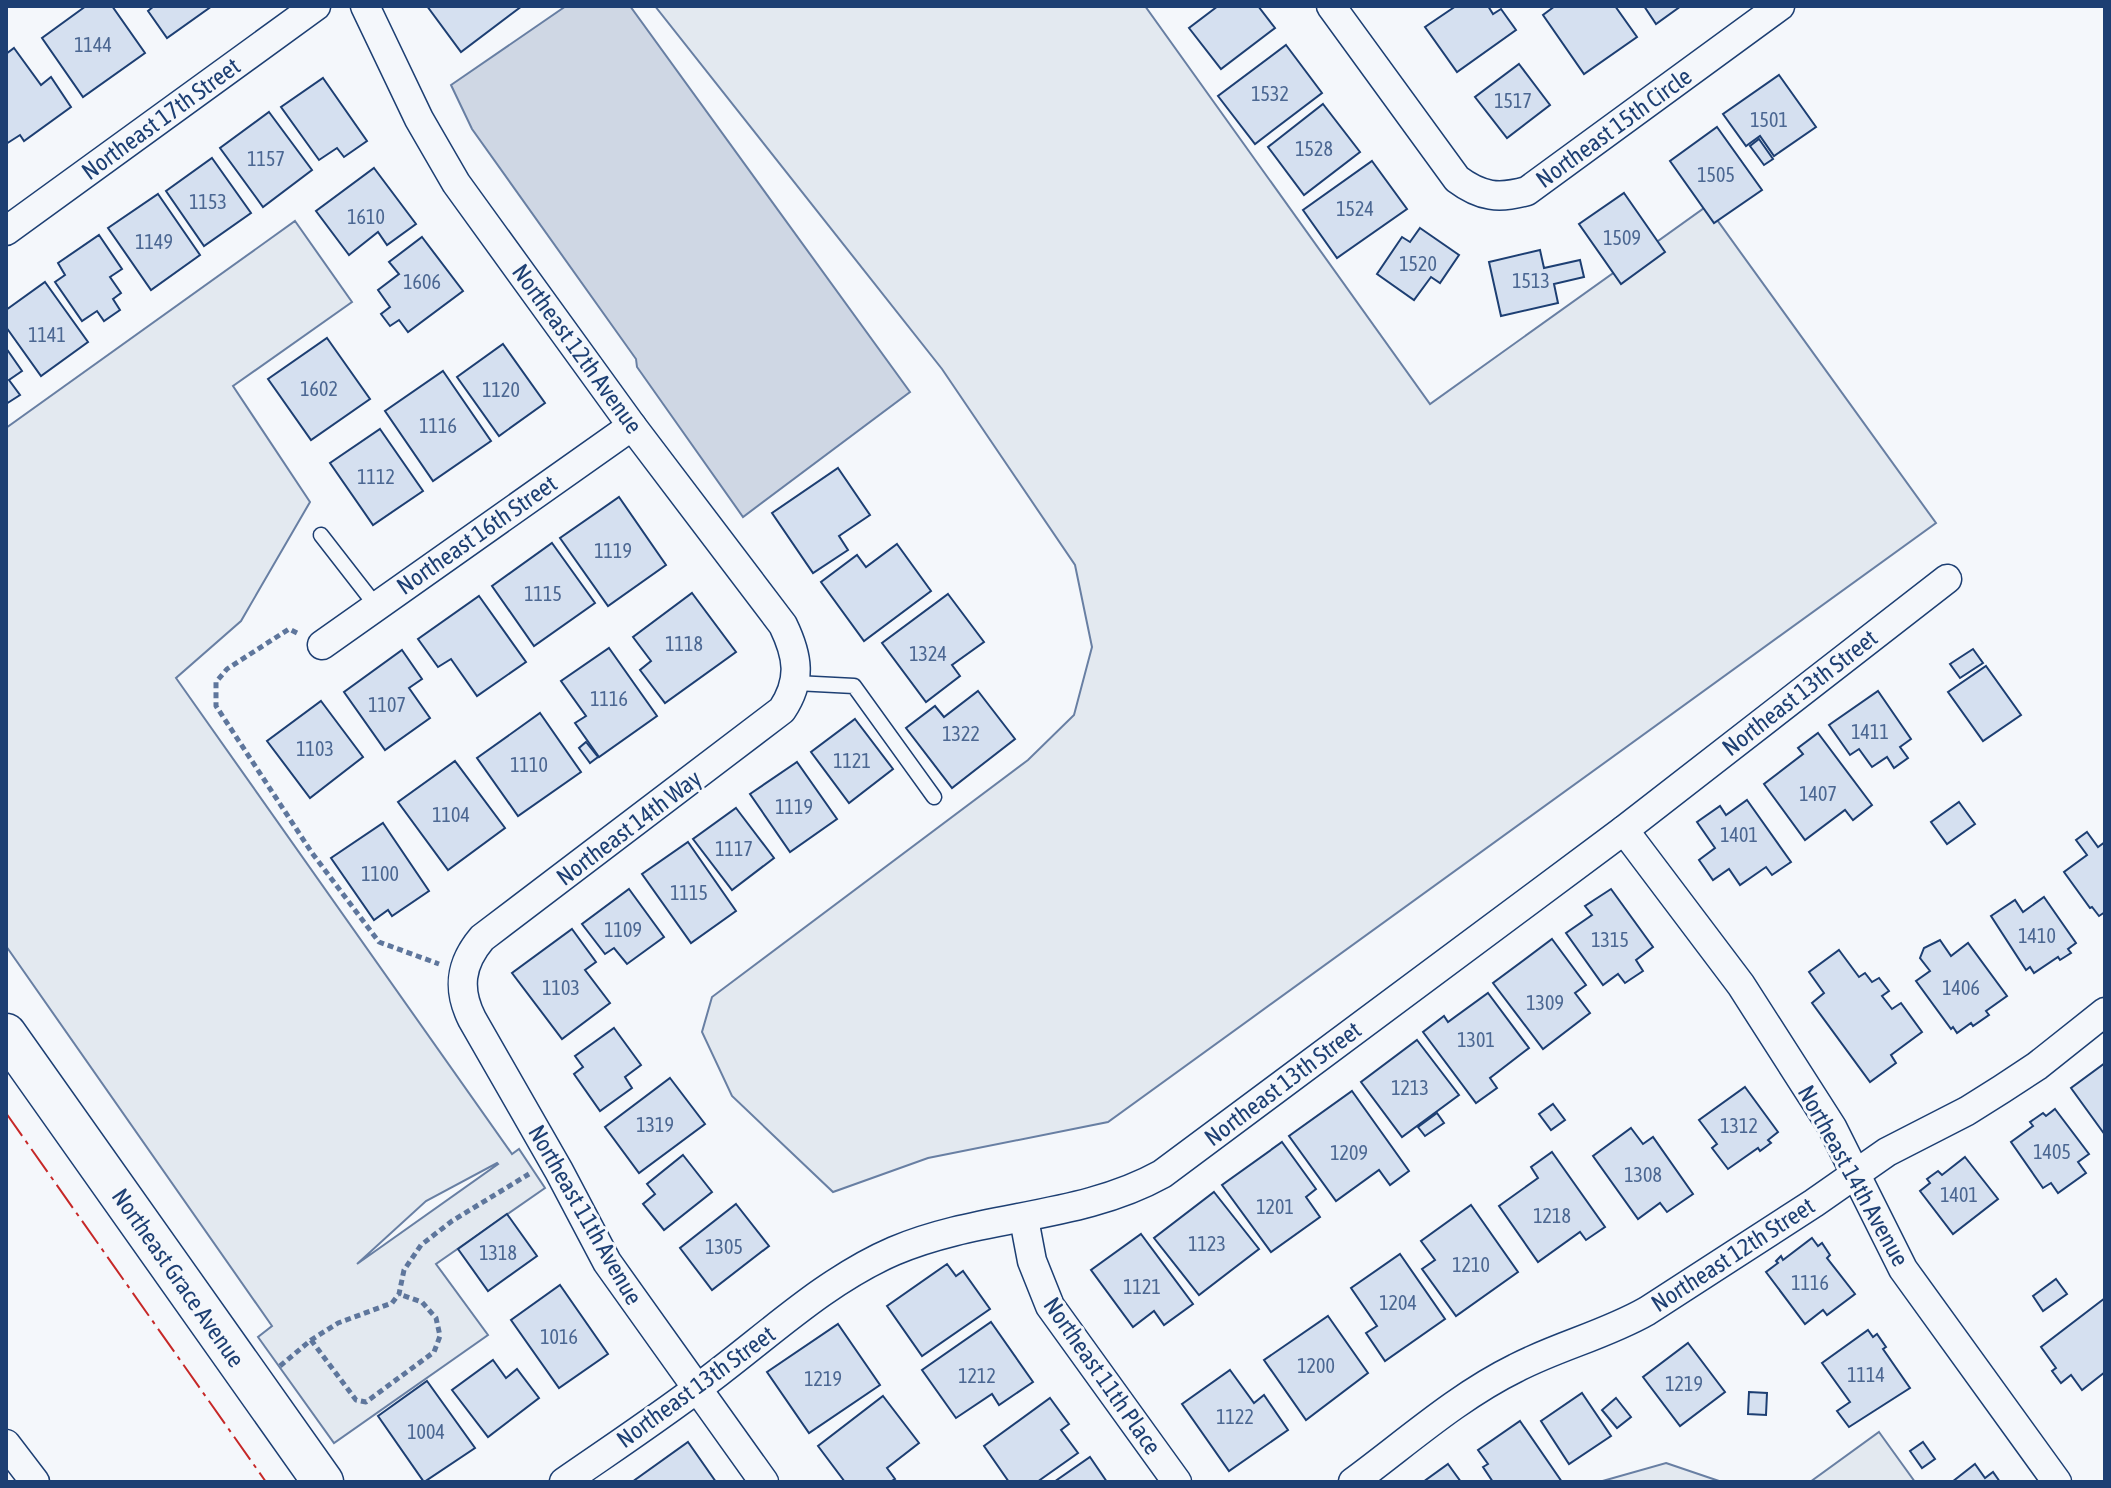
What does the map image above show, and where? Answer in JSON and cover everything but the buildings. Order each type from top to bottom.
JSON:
[{"type":"main road","name":"Northeast Grace Avenue","points":[[6,1034],[20,1084],[255,1388],[323,1482]]},
{"type":"street","name":"Northeast 17th Street","points":[[6,231],[316,6]]},
{"type":"street","name":"Northeast 12th Avenue","points":[[365,6],[419,119],[456,183],[632,426],[783,625],[796,658],[796,683]]},
{"type":"street","name":"Northeast 15th Circle","points":[[1331,6],[1457,179],[1472,190],[1498,197],[1527,191],[1780,6]]},
{"type":"street","name":"Northeast 16th Street","points":[[322,645],[632,426]]},
{"type":"street","name":"Northeast 13th Street","points":[[564,1482],[697,1389],[827,1289],[894,1251],[927,1240],[1117,1196],[1162,1174],[1624,830],[1947,579]]},
{"type":"street","name":"Northeast 14th Way","points":[[463,973],[466,960],[482,938],[770,720],[791,697],[796,683]]},
{"type":"street","name":"Northeast 14th Avenue","points":[[1624,830],[1741,985],[1832,1127],[1854,1175],[1916,1289],[2057,1482]]},
{"type":"street","name":"Northeast 11th Avenue","points":[[463,973],[461,989],[465,1005],[607,1262],[764,1482]]},
{"type":"street","name":"Northeast 12th Street","points":[[1353,1482],[1481,1388],[1541,1356],[1620,1326],[1647,1311],[1887,1152],[1967,1111],[2002,1089],[2037,1066],[2105,1012]]},
{"type":"street","name":"Northeast 11th Place","points":[[1024,1219],[1032,1261],[1050,1306],[1177,1482]]},
{"type":"street","points":[[6,1444],[35,1482]]},
{"type":"lane","points":[[321,535],[377,607]]},
{"type":"lane","points":[[796,683],[854,686],[934,797]]},
{"type":"path","points":[[322,645],[289,629],[227,669],[216,682],[216,706],[312,853],[379,942],[463,973]]},
{"type":"path","points":[[255,1388],[311,1340],[338,1323],[392,1303],[399,1294],[404,1270],[421,1245],[494,1194],[553,1161]]},
{"type":"path","points":[[311,1340],[356,1400],[366,1402],[434,1352],[440,1336],[436,1318],[422,1302],[399,1294]]},
{"type":"shaded area","points":[[566,6],[630,6],[910,392],[743,517],[637,367],[636,359],[472,129],[451,85]]},
{"type":"shaded area","points":[[655,6],[1145,6],[1430,404],[1707,206],[1936,523],[1108,1122],[928,1158],[833,1192],[732,1096],[702,1032],[712,997],[1028,760],[1074,715],[1092,647],[1075,565],[942,369]]},
{"type":"shaded area","points":[[295,221],[352,302],[233,386],[310,502],[241,621],[176,678],[512,1154],[519,1149],[545,1188],[436,1264],[488,1335],[334,1443],[258,1337],[272,1326],[6,946],[6,428]],"holes":[[[498,1164],[357,1264],[426,1201]]]},
{"type":"shaded area","points":[[1879,1432],[1915,1482],[1810,1482]]},
{"type":"shaded area","points":[[1666,1463],[1722,1482],[1599,1482]]},
{"type":"power","points":[[6,1113],[266,1482]]}]
